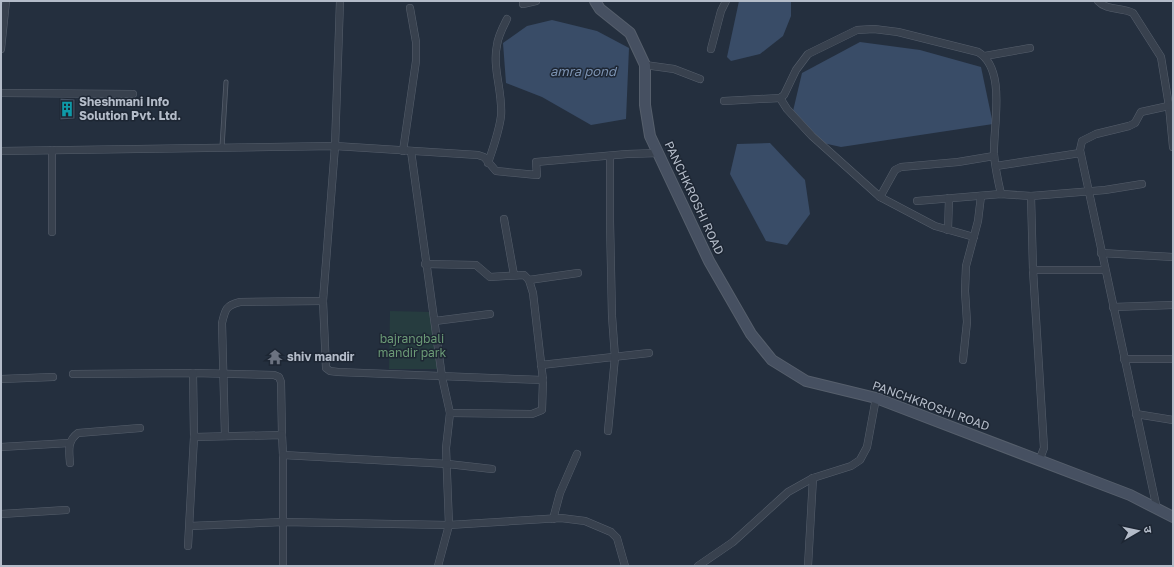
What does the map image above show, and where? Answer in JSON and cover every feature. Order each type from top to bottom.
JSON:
[{"type":"street","points":[[1,49],[6,1]]},
{"type":"street","points":[[340,1],[335,146],[323,301],[326,368],[330,371],[442,377],[543,380]]},
{"type":"street","points":[[523,4],[536,1]]},
{"type":"street","name":"PANCHKROSHI ROAD","points":[[595,1],[600,9],[630,33],[645,65],[645,105],[650,136],[708,261],[751,334],[772,360],[806,382],[876,398],[1130,495],[1173,517]]},
{"type":"street","points":[[711,49],[720,11],[726,1]]},
{"type":"street","points":[[1098,1],[1105,6],[1128,10],[1136,16],[1161,57],[1171,106],[1173,147]]},
{"type":"street","points":[[403,151],[416,61],[416,42],[410,8]]},
{"type":"street","points":[[488,163],[498,134],[501,114],[500,87],[496,57],[497,44],[507,19]]},
{"type":"street","points":[[724,101],[780,98],[784,96],[796,70],[808,54],[857,30],[874,29],[898,32],[978,52],[984,56],[995,77],[998,97],[994,135],[994,156],[1001,194]]},
{"type":"street","points":[[984,56],[1030,48]]},
{"type":"street","points":[[645,65],[674,69],[700,79]]},
{"type":"street","points":[[1,93],[133,94]]},
{"type":"street","points":[[780,98],[787,109],[812,136],[880,197],[935,226],[974,237]]},
{"type":"street","points":[[1157,509],[1104,270],[1080,153],[1082,141],[1096,134],[1135,123],[1141,112],[1171,106]]},
{"type":"street","points":[[1,151],[335,146],[478,156],[484,157],[496,171],[537,175],[536,162],[659,153]]},
{"type":"street","points":[[52,150],[52,232]]},
{"type":"street","points":[[411,151],[425,264],[435,321],[442,377],[450,413],[446,448],[448,464],[449,525],[438,566]]},
{"type":"street","points":[[996,166],[1080,153]]},
{"type":"street","points":[[608,431],[615,357],[612,316],[610,156]]},
{"type":"street","points":[[880,197],[895,170],[901,167],[958,162],[994,156]]},
{"type":"street","points":[[917,201],[1001,194],[1031,196],[1089,191],[1142,184]]},
{"type":"street","points":[[963,360],[967,322],[965,291],[966,266],[974,237],[981,196]]},
{"type":"street","points":[[1031,196],[1033,270],[1044,448],[1039,461]]},
{"type":"street","points":[[948,230],[949,198]]},
{"type":"street","points":[[504,219],[514,275]]},
{"type":"street","points":[[1101,252],[1173,256]]},
{"type":"street","points":[[425,264],[469,264],[480,267],[490,277],[524,275],[529,280],[533,293],[540,365],[543,380],[542,410],[532,414],[450,413]]},
{"type":"street","points":[[1033,270],[1104,270]]},
{"type":"street","points":[[529,280],[578,273]]},
{"type":"street","points":[[225,436],[222,323],[224,310],[228,306],[240,302],[323,301]]},
{"type":"street","points":[[1113,307],[1173,305]]},
{"type":"street","points":[[435,321],[490,314]]},
{"type":"street","points":[[540,365],[649,353]]},
{"type":"street","points":[[1124,359],[1173,359]]},
{"type":"street","points":[[73,374],[193,374],[279,377],[282,382],[282,566]]},
{"type":"street","points":[[188,546],[194,437],[193,374]]},
{"type":"street","points":[[1,379],[53,377]]},
{"type":"street","points":[[698,566],[733,542],[788,492],[813,478],[851,466],[860,460],[867,447],[876,398]]},
{"type":"street","points":[[1136,414],[1173,420]]},
{"type":"street","points":[[70,464],[69,443],[78,433],[140,428]]},
{"type":"street","points":[[194,437],[282,435]]},
{"type":"street","points":[[1,447],[69,443]]},
{"type":"street","points":[[553,519],[560,493],[577,454]]},
{"type":"street","points":[[283,455],[448,464],[492,469]]},
{"type":"street","points":[[808,566],[813,478]]},
{"type":"street","points":[[1,514],[66,510]]},
{"type":"street","points":[[190,526],[283,522],[449,525],[553,519],[585,521],[611,532],[617,538],[623,553],[625,566]]},
{"type":"lane","points":[[222,148],[226,82]]},
{"type":"green space","name":"bajrangbali mandir park","points":[[390,311],[431,312],[439,369],[389,369]]},
{"type":"water","points":[[739,1],[791,1],[791,16],[783,36],[760,54],[731,61],[727,57]]},
{"type":"water","name":"amra pond","points":[[552,20],[597,31],[629,48],[626,119],[591,125],[542,97],[506,83],[503,43],[527,26]]},
{"type":"water","points":[[860,42],[920,50],[981,67],[993,124],[841,147],[823,143],[793,111],[802,73]]},
{"type":"water","points":[[770,143],[805,180],[810,214],[787,245],[766,241],[730,174],[737,144]]},
{"type":"building","name":"Sheshmani Info Solution Pvt. Ltd.","points":[[60,98],[75,99],[75,119],[60,120]]},
{"type":"place","name":"Sheshmani Info Solution Pvt. Ltd.","points":[[67,109]]},
{"type":"place","name":"shiv mandir","points":[[275,357]]}]
